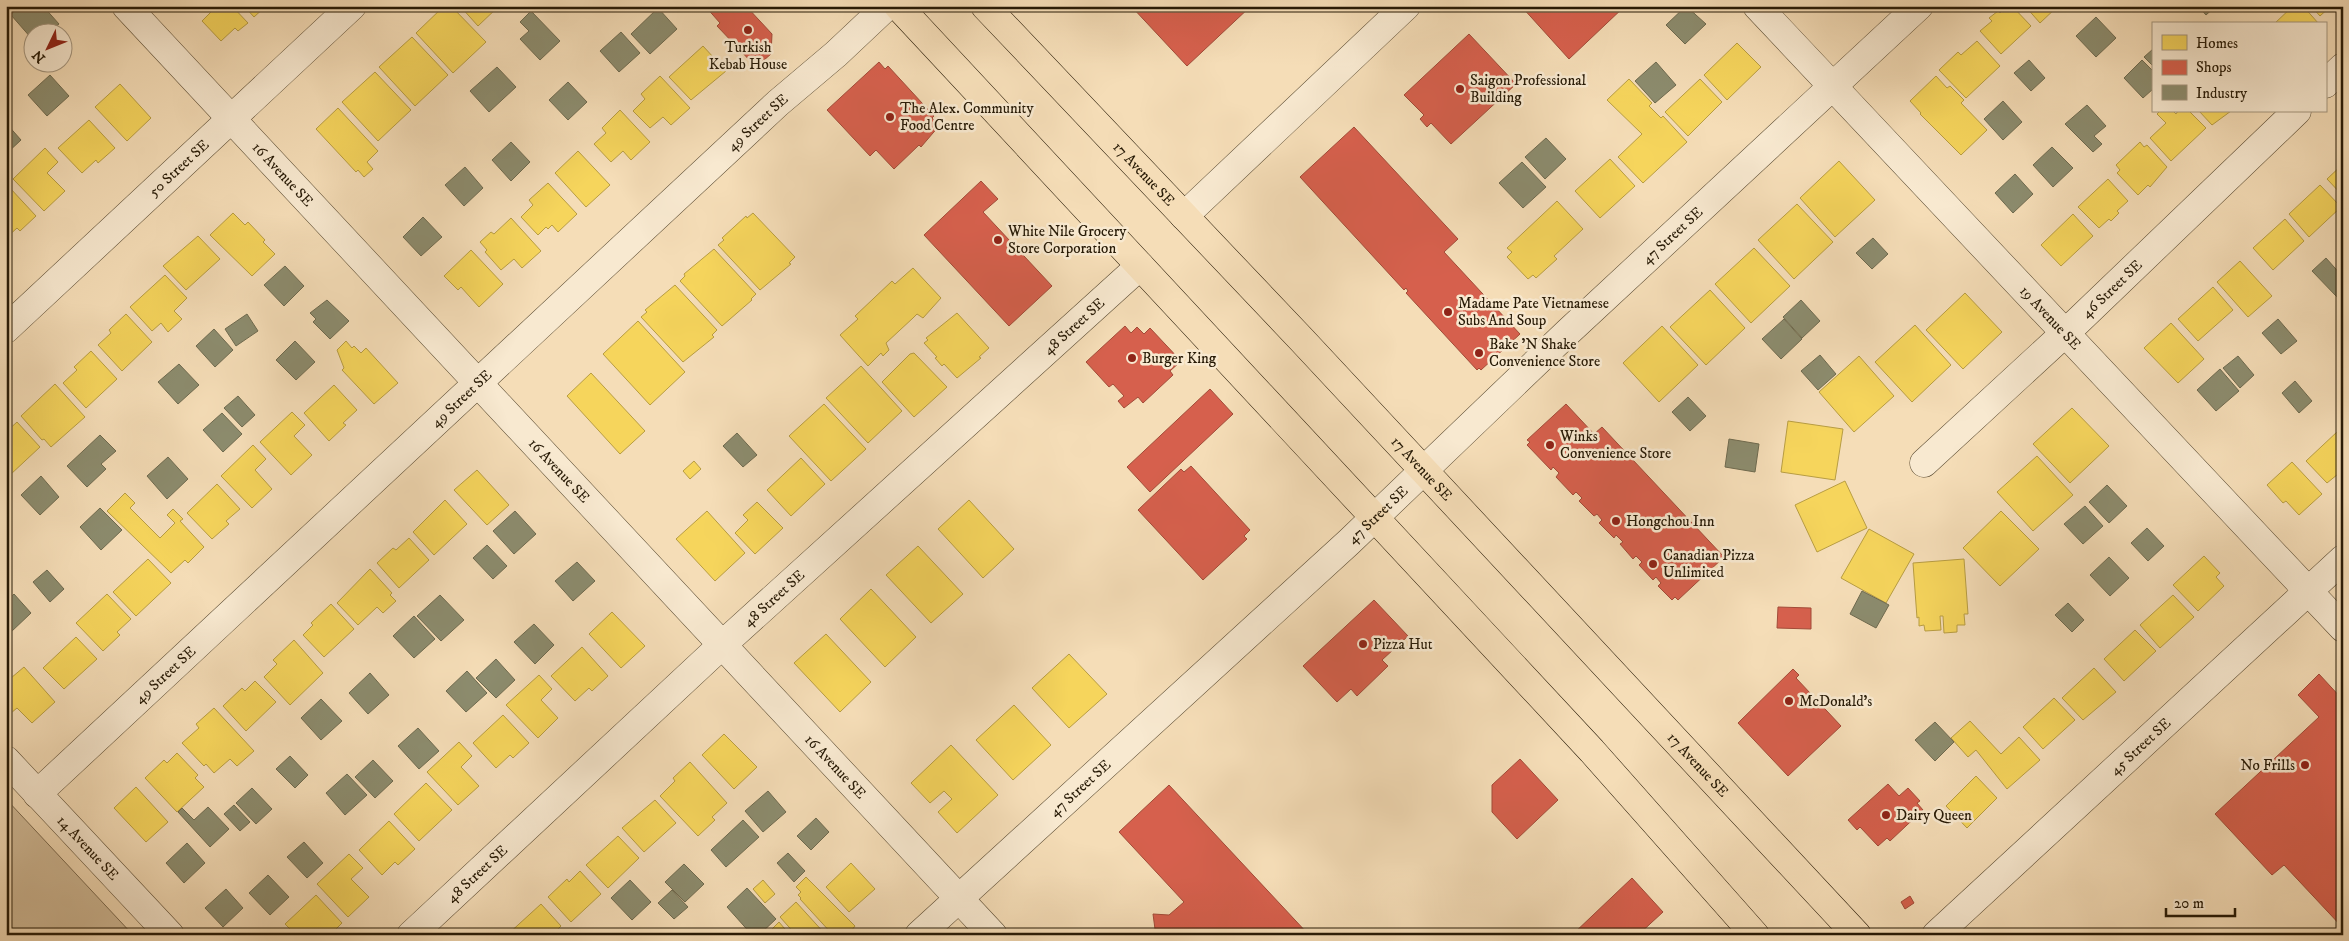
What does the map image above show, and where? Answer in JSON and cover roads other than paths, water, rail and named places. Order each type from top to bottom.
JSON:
[{"type":"main road","points":[[898,6],[1626,788],[1755,935]]},
{"type":"main road","name":"17 Avenue SE","points":[[985,6],[1423,470],[1857,935]]},
{"type":"street","name":"16 Avenue SE","points":[[126,6],[993,935]]},
{"type":"street","name":"50 Street SE","points":[[6,329],[352,6]]},
{"type":"street","name":"49 Street SE","points":[[38,794],[771,109],[836,54],[887,6]]},
{"type":"street","points":[[1184,216],[1406,6]]},
{"type":"street","name":"19 Avenue SE","points":[[1757,6],[2343,628]]},
{"type":"street","name":"47 Street SE","points":[[918,935],[1374,517],[1919,6]]},
{"type":"street","points":[[2326,83],[2343,67]]},
{"type":"street","name":"46 Street SE","points":[[1924,463],[2064,333],[2296,112]]},
{"type":"street","name":"48 Street SE","points":[[411,935],[722,644],[1140,266]]},
{"type":"street","name":"45 Street SE","points":[[1936,935],[2343,558]]},
{"type":"street","name":"14 Avenue SE","points":[[6,760],[170,935]]},
{"type":"place","name":"Turkish Kebab House","points":[[748,30]]},
{"type":"place","name":"Saigon Professional Building","points":[[1460,89]]},
{"type":"place","name":"The Alex. Community Food Centre","points":[[890,117]]},
{"type":"place","name":"White Nile Grocery Store Corporation","points":[[998,240]]},
{"type":"place","name":"Madame Pate Vietnamese Subs And Soup","points":[[1448,312]]},
{"type":"place","name":"Bake 'N Shake Convenience Store","points":[[1479,353]]},
{"type":"place","name":"Burger King","points":[[1132,358]]},
{"type":"place","name":"Winks Convenience Store","points":[[1550,445]]},
{"type":"place","name":"Hongchou Inn","points":[[1616,521]]},
{"type":"place","name":"Canadian Pizza Unlimited","points":[[1653,564]]},
{"type":"place","name":"Pizza Hut","points":[[1363,644]]},
{"type":"place","name":"McDonald's","points":[[1789,701]]},
{"type":"place","name":"No Frills","points":[[2305,765]]},
{"type":"place","name":"Dairy Queen","points":[[1886,815]]}]
